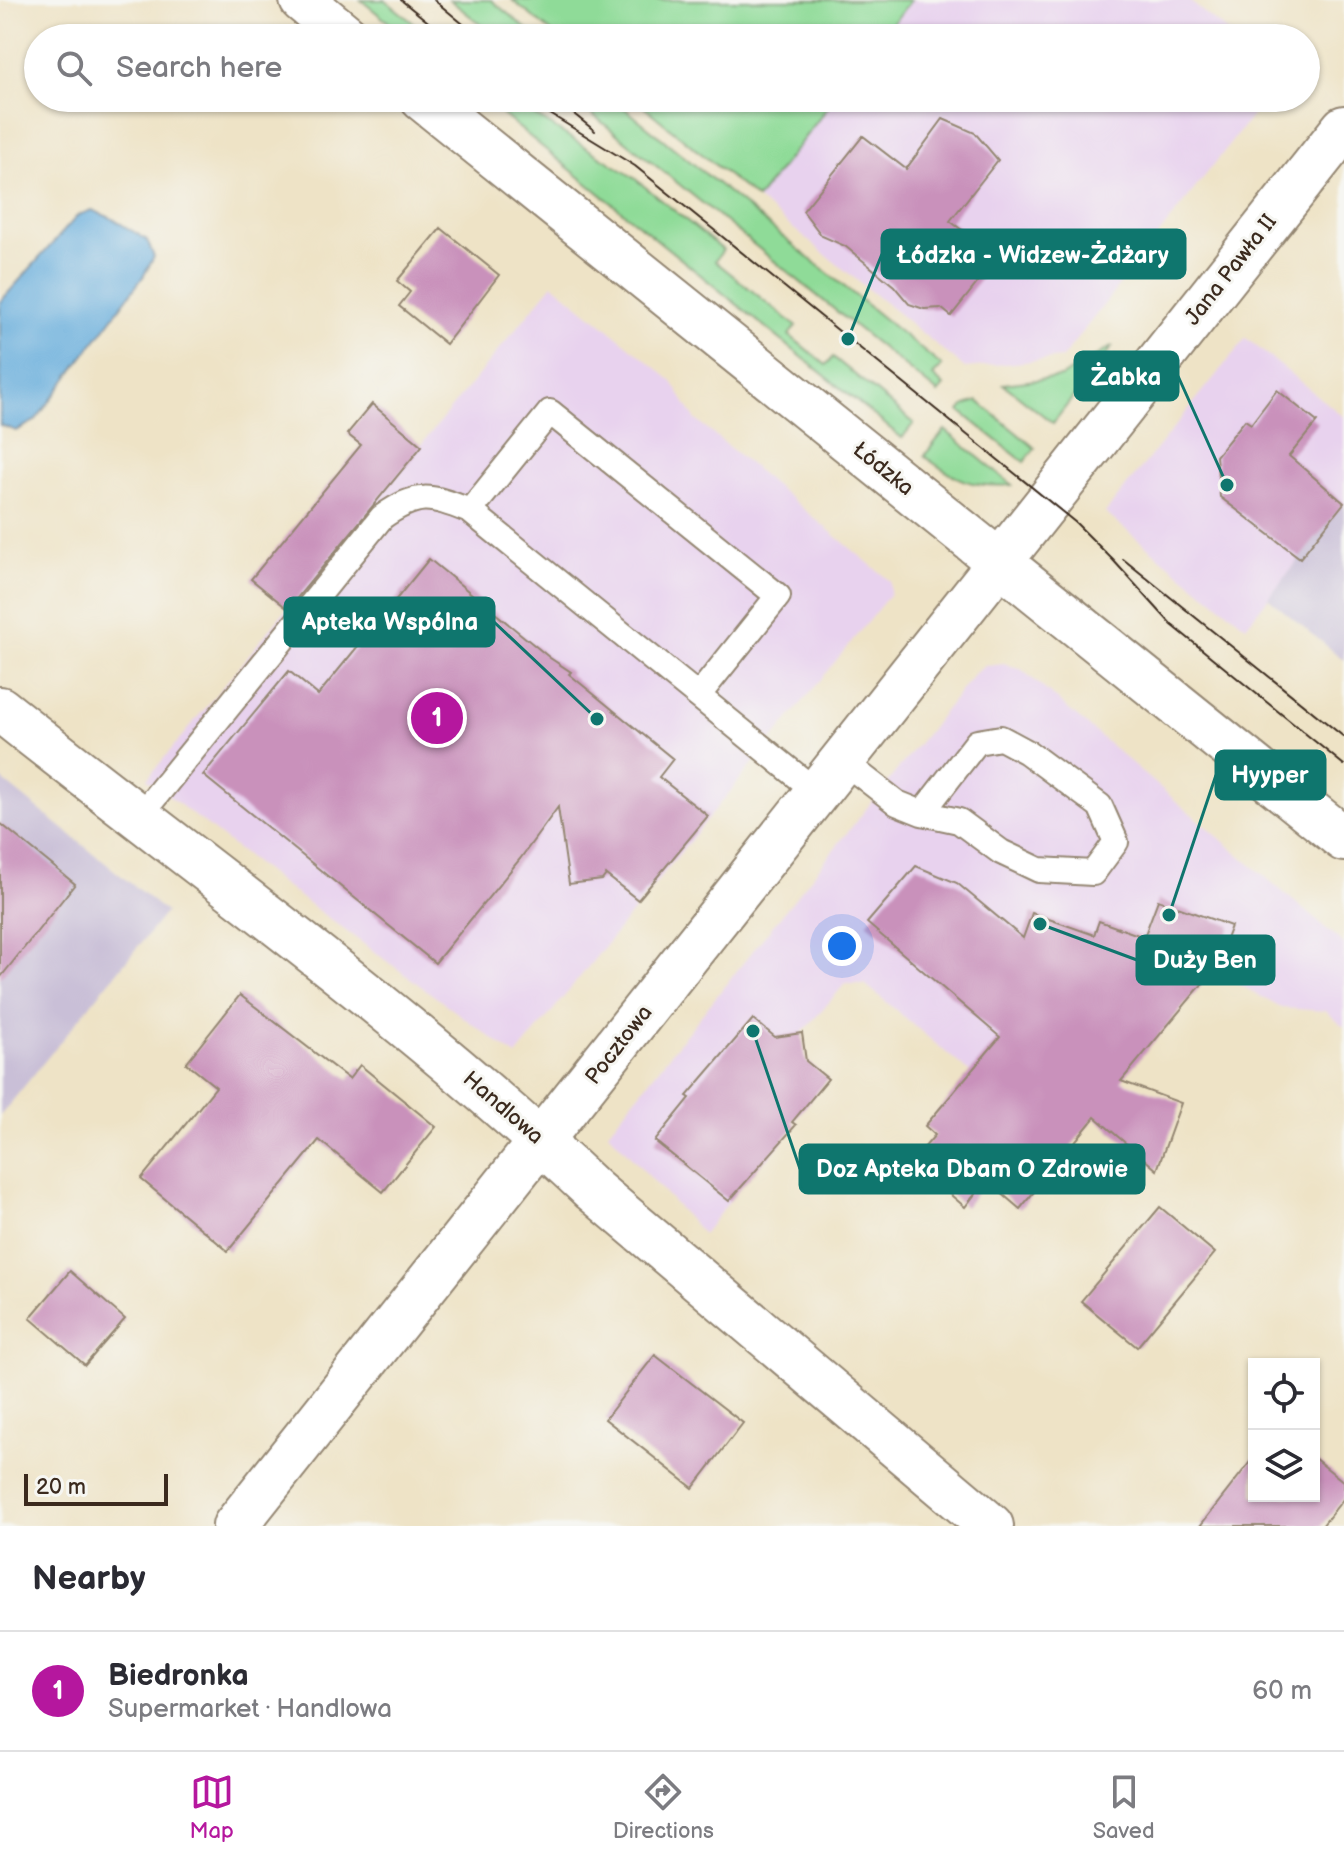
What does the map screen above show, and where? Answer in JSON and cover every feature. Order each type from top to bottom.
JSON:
[{"type":"street","points":[[302,0],[331,24]]},
{"type":"street","name":"Łódzka","points":[[439,112],[1344,839]]},
{"type":"street","name":"Jana Pawła II","points":[[1000,563],[1344,128]]},
{"type":"street","name":"Pocztowa","points":[[235,1526],[1000,563]]},
{"type":"street","name":"Handlowa","points":[[0,709],[413,1031],[593,1190],[991,1526]]},
{"type":"lane","points":[[470,511],[550,412],[778,596],[698,696]]},
{"type":"lane","points":[[138,818],[382,517],[406,500],[439,499],[470,511],[698,696],[831,777],[922,813],[959,821],[1001,852],[1039,870],[1093,873],[1116,842],[1100,806],[1027,752],[1001,738],[977,742],[922,813]]},
{"type":"shaded area","points":[[911,0],[1188,0],[1218,24],[892,24]]},
{"type":"shaded area","points":[[824,112],[1255,112],[1062,358],[965,368],[757,199]]},
{"type":"shaded area","points":[[553,284],[671,380],[695,419],[890,581],[890,594],[516,1056],[278,881],[147,779]]},
{"type":"shaded area","points":[[1246,338],[1344,417],[1344,503],[1246,626],[1105,513]]},
{"type":"shaded area","points":[[1344,503],[1344,660],[1268,598]]},
{"type":"shaded area","points":[[1004,664],[1021,669],[1344,944],[1344,1027],[1326,1011],[1281,1008],[1214,970],[1121,1080],[1181,1103],[1157,1170],[1025,1057],[975,1077],[865,984],[845,984],[802,1033],[806,1061],[828,1079],[793,1122],[796,1125],[703,1234],[608,1132],[974,674],[985,666]]},
{"type":"shaded area","points":[[0,778],[166,912],[0,1116]]},
{"type":"green space","points":[[361,0],[385,0],[415,24],[391,24]]},
{"type":"green space","points":[[450,0],[491,0],[521,24],[480,24]]},
{"type":"green space","points":[[512,0],[911,0],[892,24],[542,24]]},
{"type":"green space","points":[[499,112],[529,112],[633,177],[723,250],[715,261],[796,326],[789,335],[826,365],[833,357],[914,423],[902,438]]},
{"type":"green space","points":[[589,112],[629,112],[942,366],[933,376],[944,386],[938,393]]},
{"type":"green space","points":[[650,112],[824,112],[757,199]]},
{"type":"green space","points":[[1113,346],[1053,423],[1003,384],[1061,377]]},
{"type":"green space","points":[[978,401],[1035,448],[1024,462],[960,411],[965,405]]},
{"type":"green space","points":[[945,430],[1012,485],[965,481],[924,456]]},
{"type":"water","points":[[92,210],[147,240],[154,257],[143,277],[35,421],[16,431],[0,425],[0,302],[78,215]]},
{"type":"building","points":[[943,119],[975,133],[998,160],[950,221],[998,257],[951,316],[941,308],[924,309],[909,304],[894,286],[845,246],[822,236],[803,211],[863,136],[906,169]]},
{"type":"building","points":[[441,228],[499,275],[446,344],[399,306],[410,292],[397,281]]},
{"type":"building","points":[[1277,390],[1317,422],[1289,456],[1344,503],[1300,558],[1220,497],[1216,456],[1245,420],[1251,424]]},
{"type":"building","points":[[372,404],[422,446],[288,609],[251,579],[361,445],[347,434]]},
{"type":"building","points":[[429,559],[571,672],[569,674],[673,759],[659,777],[708,816],[638,900],[606,875],[602,880],[569,884],[558,807],[435,963],[203,775],[289,671],[318,695]]},
{"type":"building","points":[[0,823],[75,884],[0,978]]},
{"type":"building","points":[[916,866],[957,883],[1023,938],[1032,913],[1094,935],[1099,921],[1144,937],[1158,900],[1231,926],[1214,970],[1121,1081],[1181,1103],[1157,1170],[1095,1117],[1020,1209],[986,1180],[965,1207],[912,1162],[935,1135],[925,1126],[1000,1037],[867,923]]},
{"type":"building","points":[[240,995],[349,1079],[360,1065],[436,1127],[383,1192],[319,1140],[228,1251],[141,1179],[216,1087],[186,1063]]},
{"type":"building","points":[[753,1019],[775,1037],[802,1033],[806,1061],[828,1079],[792,1122],[796,1125],[729,1201],[655,1141],[690,1098],[687,1096]]},
{"type":"building","points":[[1160,1207],[1215,1253],[1137,1347],[1081,1301]]},
{"type":"building","points":[[70,1271],[125,1319],[85,1365],[30,1318]]},
{"type":"building","points":[[655,1355],[743,1423],[693,1488],[605,1419]]},
{"type":"building","points":[[1320,1463],[1344,1482],[1344,1498],[1322,1526],[1200,1526],[1248,1465],[1248,1502],[1320,1502]]},
{"type":"tram line","points":[[401,0],[431,24]]},
{"type":"tram line","points":[[434,0],[463,24]]},
{"type":"tram line","points":[[547,112],[635,166],[1076,523],[1172,625],[1344,765]]},
{"type":"tram line","points":[[571,112],[595,131]]},
{"type":"tram line","points":[[1123,559],[1344,737]]},
{"type":"place","name":"Łódzka - Widzew-Żdżary","points":[[848,339]]},
{"type":"place","name":"Żabka","points":[[1227,485]]},
{"type":"place","name":"Biedronka","points":[[437,718]]},
{"type":"place","name":"Apteka Wspólna","points":[[597,719]]},
{"type":"place","name":"Hyyper","points":[[1169,915]]},
{"type":"place","name":"Duży Ben","points":[[1040,924]]},
{"type":"place","name":"Doz Apteka Dbam O Zdrowie","points":[[753,1031]]}]
